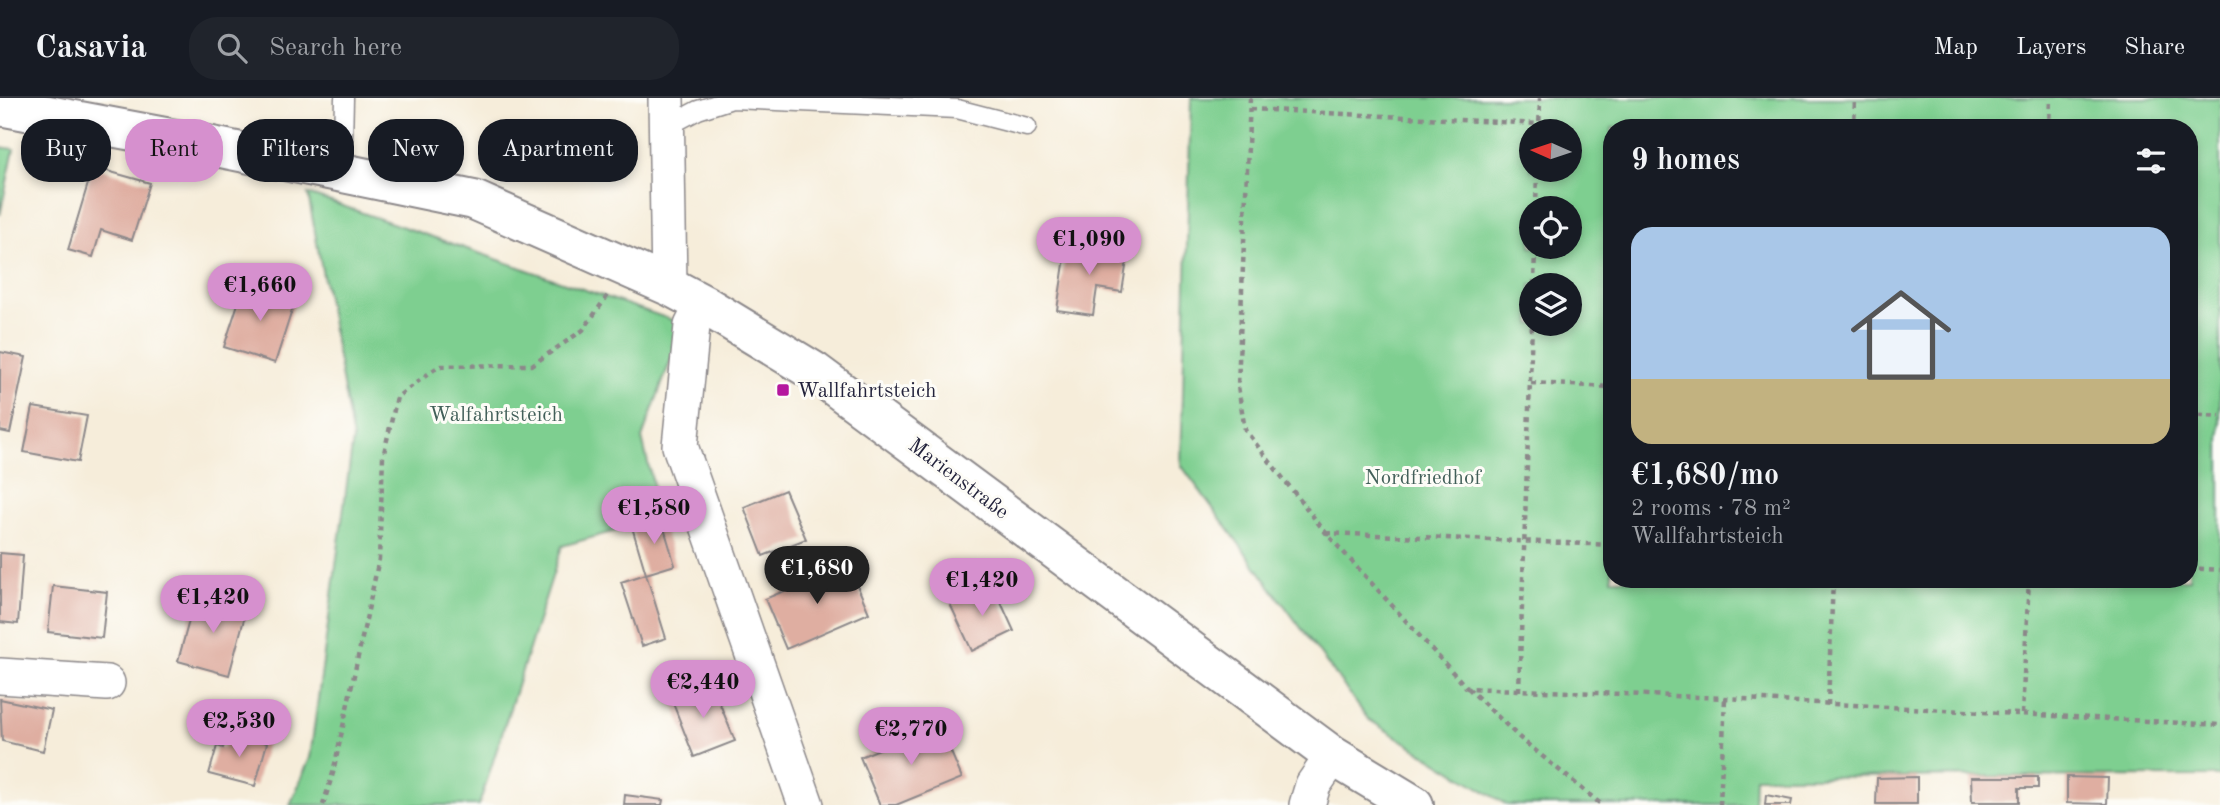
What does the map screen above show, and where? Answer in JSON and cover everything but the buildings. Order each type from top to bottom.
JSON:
[{"type":"main road","name":"Marienstraße","points":[[0,106],[237,152]]},
{"type":"main road","name":"Marienstraße","points":[[354,175],[474,200],[704,304],[815,372],[1333,756],[1415,805]]},
{"type":"street","points":[[667,112],[669,286]]},
{"type":"street","points":[[704,304],[692,326],[680,446],[806,805]]},
{"type":"street","points":[[0,676],[107,683]]},
{"type":"street","points":[[1307,805],[1314,785],[1333,756]]},
{"type":"lane","points":[[344,98],[344,119]]},
{"type":"lane","points":[[667,112],[698,110],[732,99],[957,109],[1027,127]]},
{"type":"path","points":[[1250,98],[1238,386],[1245,430],[1326,533],[1467,688],[1520,738],[1602,805]]},
{"type":"path","points":[[1539,119],[1540,98]]},
{"type":"path","points":[[1854,119],[1855,98]]},
{"type":"path","points":[[2049,119],[2050,98]]},
{"type":"path","points":[[1250,109],[1519,123]]},
{"type":"path","points":[[323,805],[333,773],[379,559],[383,457],[397,397],[439,366],[532,365],[583,330],[626,268]]},
{"type":"path","points":[[1519,691],[1532,336]]},
{"type":"path","points":[[1531,383],[1603,387]]},
{"type":"path","points":[[2198,415],[2220,416]]},
{"type":"path","points":[[1326,533],[1603,545]]},
{"type":"path","points":[[2198,569],[2220,570]]},
{"type":"path","points":[[1828,705],[1833,588]]},
{"type":"path","points":[[2022,714],[2029,588]]},
{"type":"path","points":[[1467,688],[1725,698],[2220,724]]},
{"type":"path","points":[[1720,805],[1725,698]]},
{"type":"green space","name":"Nordfriedhof","points":[[1191,98],[2220,98],[2220,776],[1755,777],[1754,805],[1507,805],[1368,719],[1181,465]]},
{"type":"green space","points":[[0,147],[14,149],[0,215]]},
{"type":"green space","name":"Walfahrtsteich","points":[[308,194],[684,324],[642,438],[661,518],[562,546],[479,805],[290,805],[310,758],[353,439]]},
{"type":"place","name":"Wallfahrtsteich","points":[[783,390]]}]
